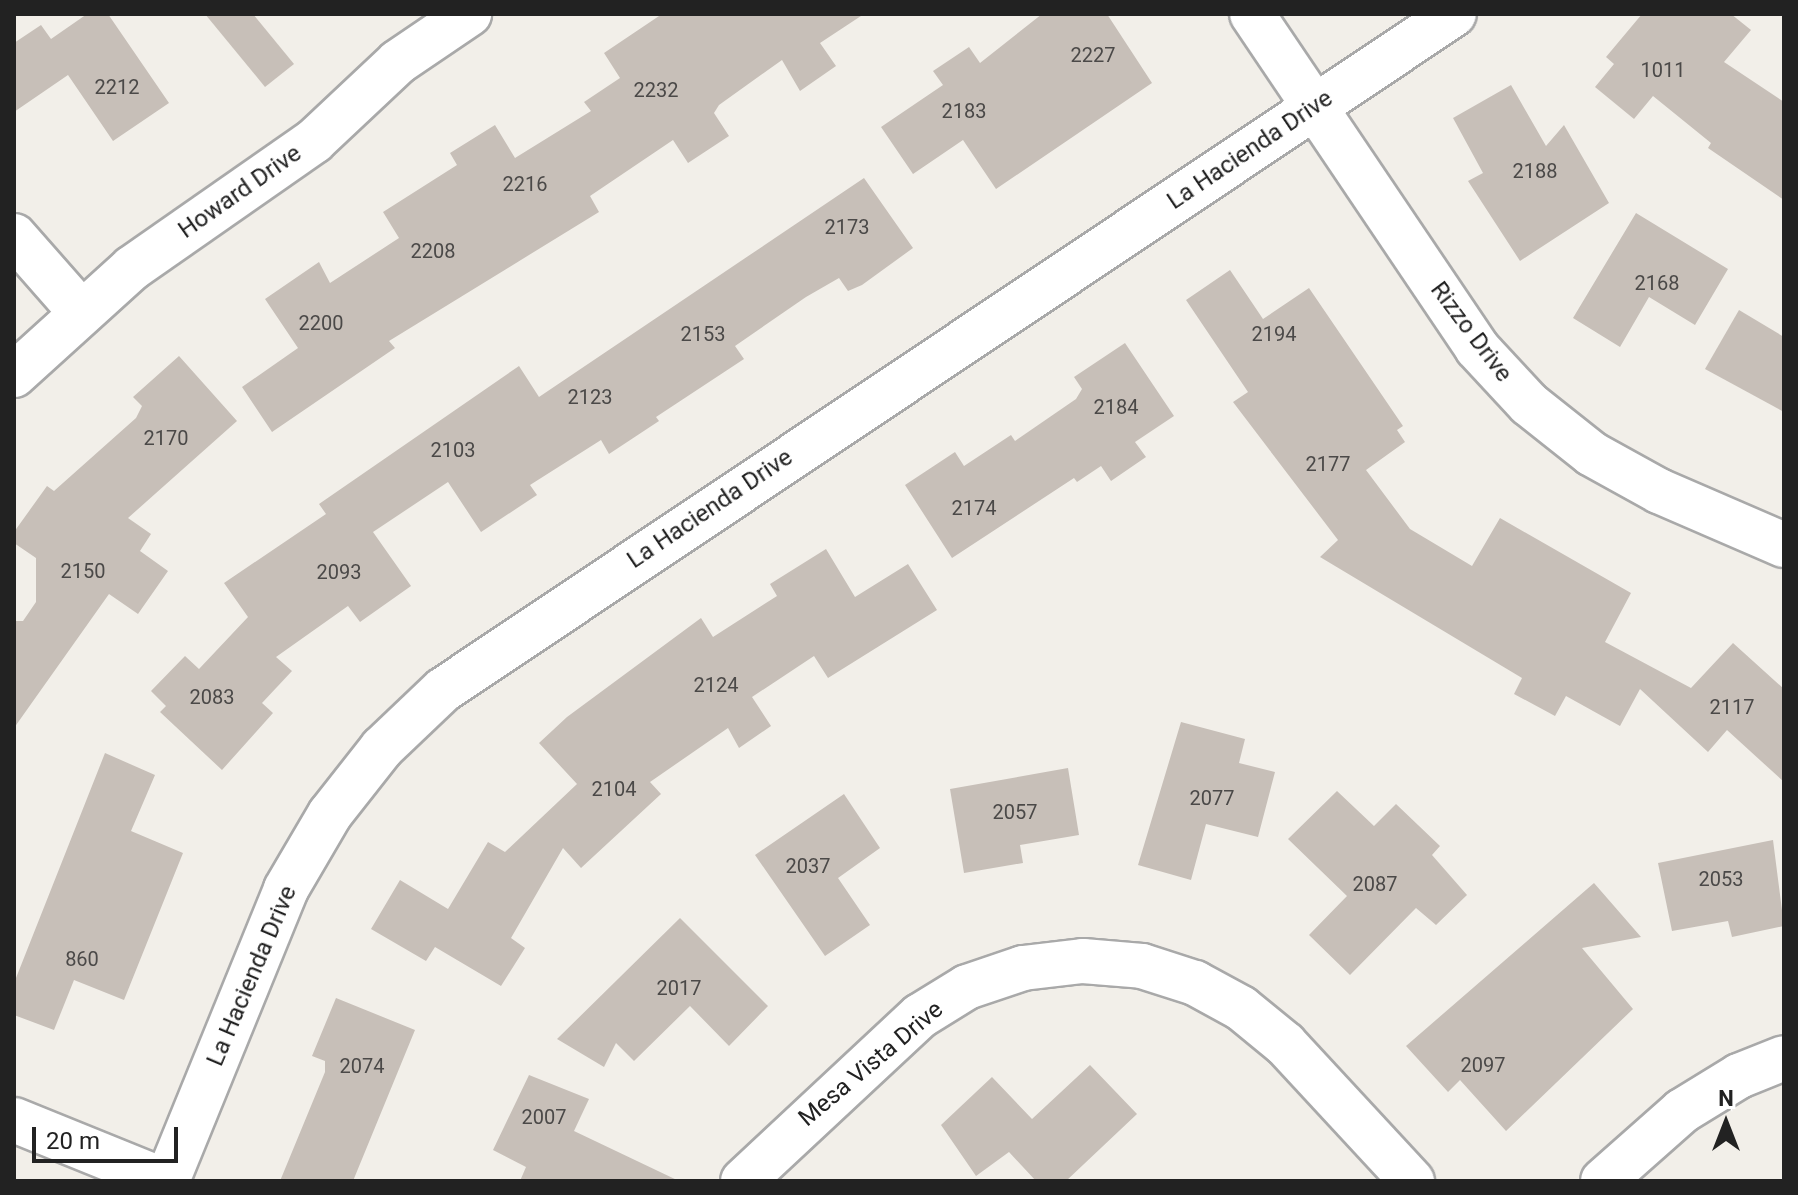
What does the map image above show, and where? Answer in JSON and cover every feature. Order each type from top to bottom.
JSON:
[{"type":"street","name":"Howard Drive","points":[[14,375],[80,311],[314,141],[398,62],[469,14]]},
{"type":"street","name":"Rizzo Drive","points":[[1252,14],[1477,348],[1529,404],[1592,454],[1659,491],[1784,545]]},
{"type":"street","name":"La Hacienda Drive","points":[[166,1181],[286,889],[338,803],[382,748],[443,690],[1454,14]]},
{"type":"street","points":[[14,236],[80,311]]},
{"type":"street","name":"Mesa Vista Drive","points":[[743,1181],[920,1016],[967,987],[1023,968],[1083,961],[1142,966],[1195,983],[1241,1008],[1285,1044],[1412,1181]]},
{"type":"street","points":[[1603,1181],[1682,1111],[1784,1058]]},
{"type":"street","points":[[14,1120],[166,1181]]},
{"type":"building","points":[[87,14],[108,14],[169,103],[113,141],[68,75],[14,112],[14,43],[41,25],[51,39]]},
{"type":"building","points":[[205,14],[253,14],[294,64],[265,87]]},
{"type":"building","points":[[662,14],[864,14],[820,43],[836,66],[800,91],[782,60],[719,105],[714,113],[729,136],[688,163],[673,140],[590,196],[599,212],[389,341],[395,348],[272,432],[242,387],[298,348],[265,299],[319,262],[330,283],[399,238],[383,212],[457,165],[450,153],[495,125],[515,158],[591,111],[584,102],[620,78],[604,53]]},
{"type":"building","points":[[1042,14],[1107,14],[1152,83],[996,189],[963,140],[913,174],[881,127],[943,85],[933,71],[969,47],[980,63]]},
{"type":"building","points":[[1642,14],[1731,14],[1751,30],[1724,62],[1784,102],[1784,200],[1708,148],[1711,143],[1653,96],[1634,119],[1595,87],[1614,64],[1606,57]]},
{"type":"building","points":[[1511,85],[1546,146],[1564,125],[1609,203],[1520,261],[1468,181],[1483,173],[1453,118]]},
{"type":"building","points":[[864,178],[913,248],[862,285],[848,291],[839,278],[806,297],[735,346],[744,359],[656,417],[659,421],[609,454],[601,440],[530,485],[537,495],[481,532],[448,482],[373,532],[411,586],[360,622],[348,606],[276,657],[292,671],[262,703],[273,713],[222,770],[160,712],[166,706],[151,691],[185,656],[199,669],[248,617],[224,583],[326,514],[319,504],[519,366],[539,397]]},
{"type":"building","points":[[1636,213],[1728,269],[1695,325],[1649,297],[1620,347],[1573,318]]},
{"type":"building","points":[[1230,270],[1263,319],[1309,288],[1403,426],[1397,430],[1405,442],[1366,470],[1410,529],[1472,566],[1500,518],[1631,593],[1605,642],[1691,688],[1733,643],[1784,689],[1784,782],[1727,730],[1708,752],[1640,689],[1620,726],[1566,696],[1555,716],[1514,694],[1522,678],[1320,557],[1338,540],[1233,402],[1248,392],[1186,300]]},
{"type":"building","points":[[1739,310],[1784,337],[1784,412],[1705,369]]},
{"type":"building","points":[[1125,343],[1174,416],[1135,442],[1146,457],[1111,481],[1101,466],[1077,482],[1074,478],[952,558],[905,485],[955,452],[964,466],[1011,435],[1015,441],[1076,399],[1082,389],[1074,377]]},
{"type":"building","points":[[179,356],[237,421],[128,518],[151,534],[140,551],[168,571],[138,614],[109,594],[14,728],[14,621],[23,621],[36,602],[36,558],[14,543],[14,532],[47,486],[54,491],[136,418],[142,406],[133,397]]},
{"type":"building","points":[[826,549],[855,597],[908,564],[937,610],[828,678],[814,656],[752,697],[771,726],[739,748],[728,728],[650,782],[661,794],[581,868],[563,848],[511,938],[525,948],[501,986],[435,947],[426,961],[371,929],[400,880],[448,909],[488,842],[505,852],[577,784],[539,743],[567,717],[701,618],[713,637],[777,596],[770,584]]},
{"type":"building","points":[[1181,722],[1245,739],[1239,763],[1275,772],[1258,837],[1206,824],[1191,880],[1138,865]]},
{"type":"building","points":[[105,753],[155,775],[131,831],[183,853],[124,1000],[74,980],[54,1030],[14,1015],[14,983]]},
{"type":"building","points":[[1068,768],[1079,835],[1020,845],[1023,863],[964,873],[950,789]]},
{"type":"building","points":[[1337,791],[1374,826],[1396,804],[1440,846],[1432,855],[1467,895],[1436,925],[1416,908],[1350,975],[1309,935],[1347,896],[1288,839]]},
{"type":"building","points":[[844,794],[880,848],[838,878],[870,925],[825,956],[755,855]]},
{"type":"building","points":[[1773,840],[1784,926],[1732,937],[1728,921],[1672,931],[1658,863]]},
{"type":"building","points":[[1594,883],[1641,937],[1582,948],[1633,1009],[1506,1131],[1460,1080],[1448,1092],[1406,1046]]},
{"type":"building","points":[[680,918],[768,1006],[729,1046],[690,1006],[634,1061],[616,1043],[604,1067],[557,1039]]},
{"type":"building","points":[[336,998],[415,1030],[353,1181],[280,1181],[325,1072],[325,1061],[312,1056]]},
{"type":"building","points":[[1090,1065],[1137,1114],[1066,1181],[1036,1181],[1009,1152],[976,1176],[941,1125],[992,1077],[1032,1119]]},
{"type":"building","points":[[529,1075],[589,1099],[574,1131],[679,1181],[520,1181],[526,1167],[493,1150]]}]
